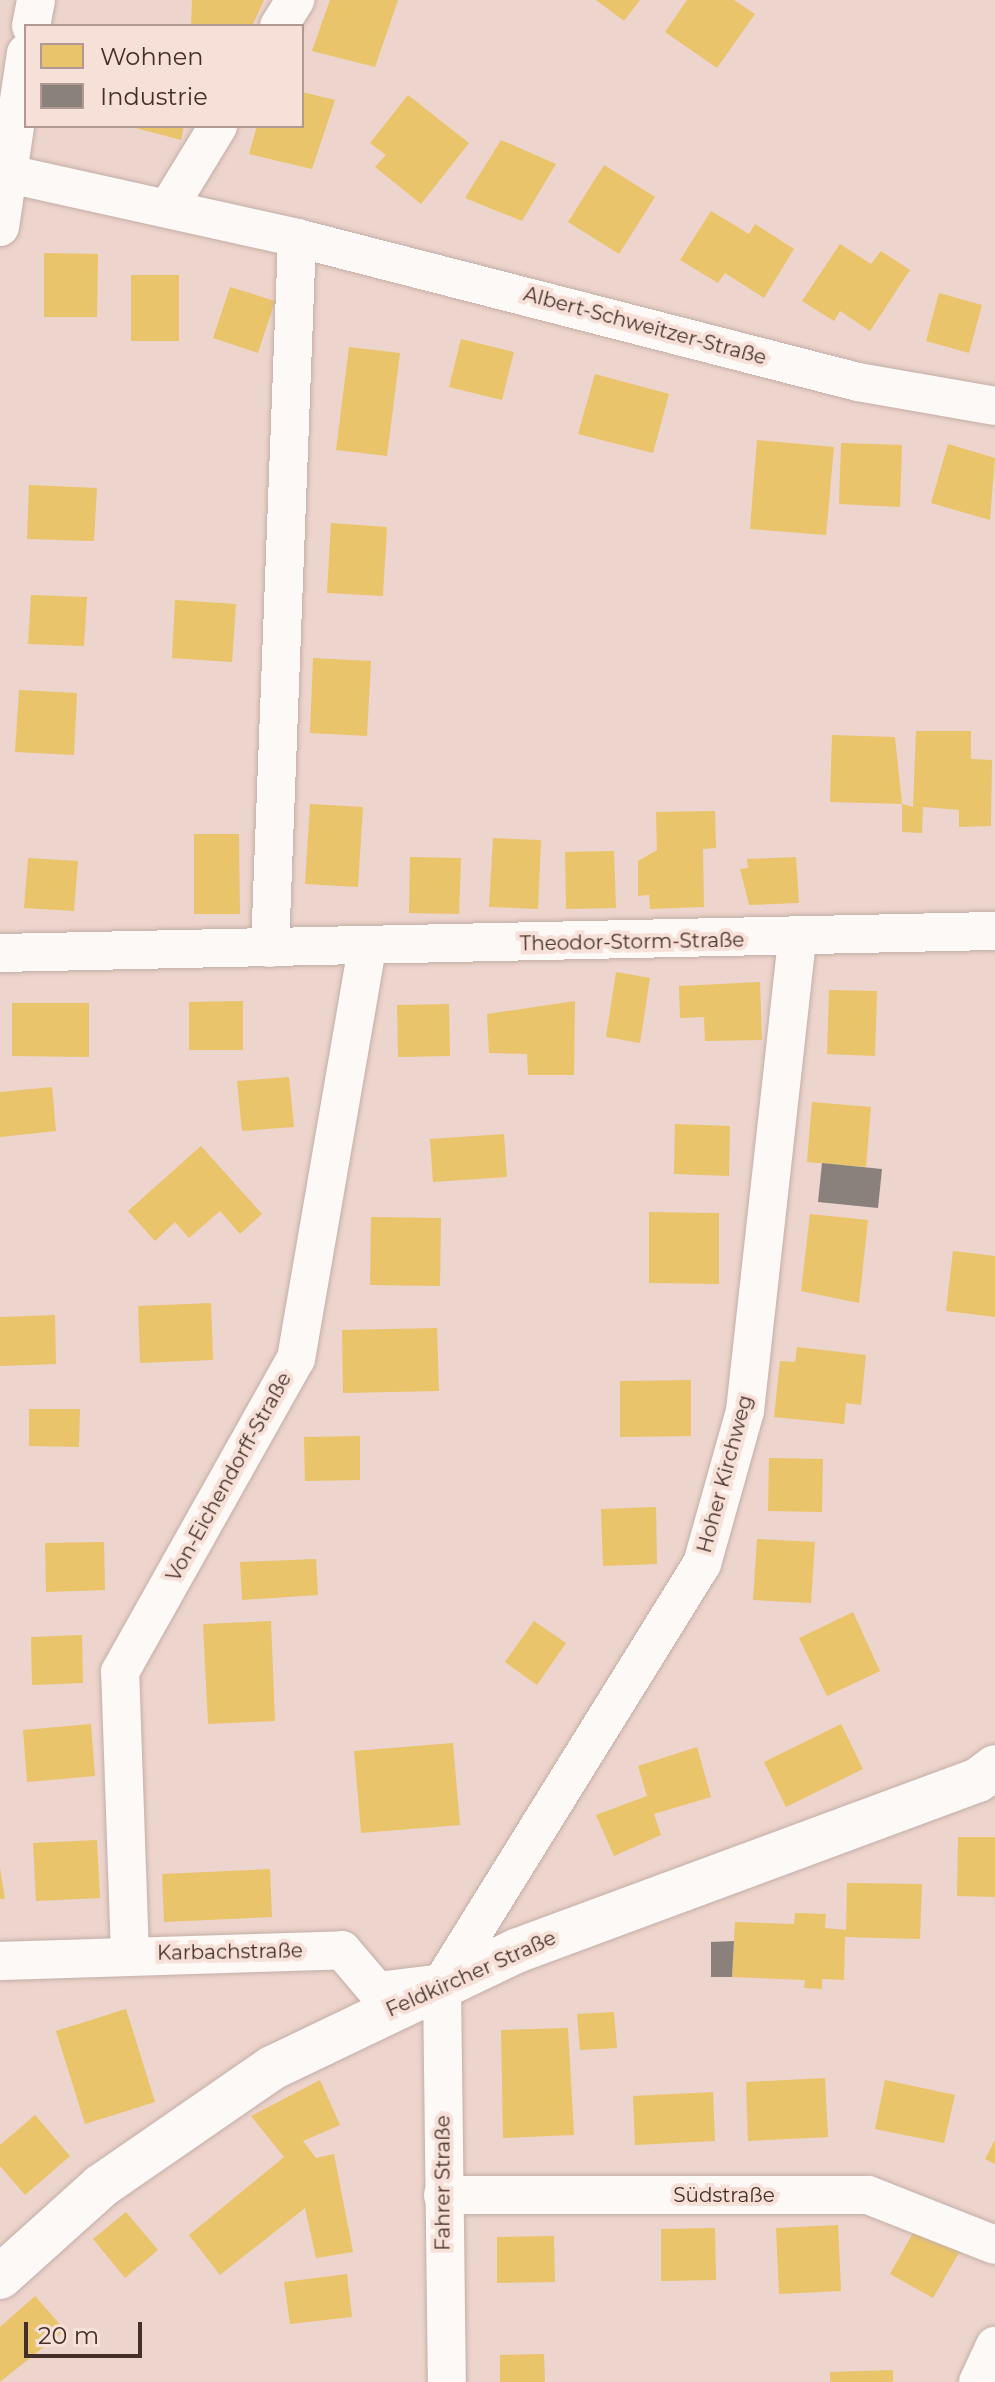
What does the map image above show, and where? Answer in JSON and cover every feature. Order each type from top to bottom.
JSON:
[{"type":"street","points":[[31,24],[36,0]]},
{"type":"street","points":[[280,24],[295,0]]},
{"type":"street","points":[[0,227],[2,172],[24,63]]},
{"type":"street","points":[[168,208],[217,128]]},
{"type":"street","name":"Albert-Schweitzer-Straße","points":[[2,172],[297,238],[858,382],[995,406]]},
{"type":"street","points":[[270,948],[297,238]]},
{"type":"street","name":"Theodor-Storm-Straße","points":[[0,953],[797,940],[995,931]]},
{"type":"street","name":"Hoher Kirchweg","points":[[442,1983],[702,1564],[745,1411],[797,940]]},
{"type":"street","name":"Von-Eichendorff-Straße","points":[[130,1955],[120,1672],[296,1359],[367,946]]},
{"type":"street","name":"Feldkircher Straße","points":[[0,2277],[101,2186],[272,2068],[442,1983],[989,1776]]},
{"type":"street","name":"Karbachstraße","points":[[0,1961],[342,1950],[377,1991],[442,1983]]},
{"type":"street","name":"Fahrer Straße","points":[[442,1983],[447,2382]]},
{"type":"street","name":"Südstraße","points":[[443,2195],[868,2195],[995,2245]]},
{"type":"street","points":[[978,2382],[995,2346]]},
{"type":"building: Wohnen","points":[[192,0],[264,0],[253,24],[191,24]]},
{"type":"building: Wohnen","points":[[330,0],[398,0],[375,67],[312,51]]},
{"type":"building: Wohnen","points":[[596,0],[640,0],[624,21]]},
{"type":"building: Wohnen","points":[[687,0],[734,0],[755,14],[717,68],[665,32]]},
{"type":"building: Wohnen","points":[[304,92],[335,100],[312,169],[249,154],[256,128],[304,128]]},
{"type":"building: Wohnen","points":[[408,95],[469,143],[421,204],[375,167],[386,155],[370,143]]},
{"type":"building: Wohnen","points":[[136,128],[184,128],[181,140]]},
{"type":"building: Wohnen","points":[[501,140],[556,164],[522,221],[465,198]]},
{"type":"building: Wohnen","points":[[604,165],[655,197],[619,254],[568,222]]},
{"type":"building: Wohnen","points":[[711,211],[749,234],[755,224],[794,249],[764,298],[725,273],[718,283],[680,260]]},
{"type":"building: Wohnen","points":[[840,244],[871,264],[881,251],[910,270],[870,331],[840,311],[834,321],[802,301]]},
{"type":"building: Wohnen","points":[[44,253],[98,254],[97,317],[44,317]]},
{"type":"building: Wohnen","points":[[131,275],[179,275],[179,341],[131,341]]},
{"type":"building: Wohnen","points":[[230,287],[275,301],[258,353],[213,338]]},
{"type":"building: Wohnen","points":[[939,293],[982,305],[969,353],[926,341]]},
{"type":"building: Wohnen","points":[[461,339],[514,352],[502,400],[449,387]]},
{"type":"building: Wohnen","points":[[349,347],[400,353],[387,456],[336,450]]},
{"type":"building: Wohnen","points":[[595,374],[669,394],[653,453],[578,434]]},
{"type":"building: Wohnen","points":[[757,440],[834,447],[826,535],[750,529]]},
{"type":"building: Wohnen","points":[[841,443],[902,445],[900,507],[839,504]]},
{"type":"building: Wohnen","points":[[948,444],[995,458],[990,520],[931,503]]},
{"type":"building: Wohnen","points":[[29,485],[97,488],[94,541],[27,539]]},
{"type":"building: Wohnen","points":[[331,523],[387,527],[383,596],[327,593]]},
{"type":"building: Wohnen","points":[[31,595],[87,597],[84,646],[28,644]]},
{"type":"building: Wohnen","points":[[175,600],[236,604],[232,662],[172,658]]},
{"type":"building: Wohnen","points":[[313,658],[371,661],[367,736],[310,733]]},
{"type":"building: Wohnen","points":[[19,690],[77,693],[74,755],[15,752]]},
{"type":"building: Wohnen","points":[[916,731],[971,731],[971,759],[992,760],[991,826],[959,827],[959,810],[923,807],[922,833],[902,832],[902,804],[913,807]]},
{"type":"building: Wohnen","points":[[832,735],[895,737],[902,804],[830,802]]},
{"type":"building: Wohnen","points":[[310,804],[363,807],[358,887],[305,884]]},
{"type":"building: Wohnen","points":[[715,811],[716,848],[703,849],[704,907],[650,909],[649,895],[638,896],[638,861],[657,850],[656,812]]},
{"type":"building: Wohnen","points":[[194,834],[239,834],[240,914],[194,914]]},
{"type":"building: Wohnen","points":[[493,838],[541,840],[538,909],[489,907]]},
{"type":"building: Wohnen","points":[[614,851],[616,908],[566,909],[565,852]]},
{"type":"building: Wohnen","points":[[410,857],[461,858],[459,914],[409,913]]},
{"type":"building: Wohnen","points":[[796,857],[799,903],[749,905],[740,869],[748,868],[747,859]]},
{"type":"building: Wohnen","points":[[28,858],[78,861],[74,911],[24,908]]},
{"type":"building: Wohnen","points":[[616,972],[650,978],[640,1043],[606,1037]]},
{"type":"building: Wohnen","points":[[760,982],[762,1040],[705,1041],[704,1017],[680,1018],[679,986]]},
{"type":"building: Wohnen","points":[[829,990],[877,991],[875,1056],[827,1054]]},
{"type":"building: Wohnen","points":[[243,1001],[243,1050],[189,1050],[189,1002]]},
{"type":"building: Wohnen","points":[[575,1001],[574,1075],[528,1075],[527,1054],[489,1053],[487,1014]]},
{"type":"building: Wohnen","points":[[12,1003],[89,1003],[89,1057],[12,1056]]},
{"type":"building: Wohnen","points":[[449,1004],[450,1056],[398,1057],[397,1005]]},
{"type":"building: Wohnen","points":[[289,1077],[294,1127],[242,1131],[237,1081]]},
{"type":"building: Wohnen","points":[[52,1087],[56,1131],[0,1137],[0,1092]]},
{"type":"building: Wohnen","points":[[812,1102],[871,1107],[866,1167],[807,1162]]},
{"type":"building: Wohnen","points":[[675,1124],[730,1126],[729,1176],[674,1174]]},
{"type":"building: Wohnen","points":[[504,1134],[507,1177],[433,1182],[430,1139]]},
{"type":"building: Wohnen","points":[[201,1146],[262,1214],[240,1234],[220,1211],[189,1238],[175,1222],[155,1241],[128,1211]]},
{"type":"building: Wohnen","points":[[649,1212],[719,1213],[719,1284],[649,1283]]},
{"type":"building: Wohnen","points":[[810,1214],[868,1220],[859,1303],[801,1291]]},
{"type":"building: Wohnen","points":[[371,1217],[441,1218],[440,1286],[370,1285]]},
{"type":"building: Wohnen","points":[[953,1251],[995,1256],[995,1317],[946,1311]]},
{"type":"building: Wohnen","points":[[211,1303],[213,1360],[140,1363],[138,1306]]},
{"type":"building: Wohnen","points":[[55,1315],[56,1364],[0,1366],[0,1317]]},
{"type":"building: Wohnen","points":[[437,1328],[439,1391],[343,1393],[342,1330]]},
{"type":"building: Wohnen","points":[[797,1347],[866,1355],[861,1405],[846,1403],[844,1424],[774,1417],[780,1361],[795,1362]]},
{"type":"building: Wohnen","points":[[691,1380],[691,1436],[620,1437],[620,1381]]},
{"type":"building: Wohnen","points":[[29,1409],[80,1409],[79,1447],[29,1446]]},
{"type":"building: Wohnen","points":[[360,1436],[360,1480],[305,1481],[304,1437]]},
{"type":"building: Wohnen","points":[[769,1458],[823,1459],[822,1512],[768,1511]]},
{"type":"building: Wohnen","points":[[656,1507],[657,1564],[603,1566],[601,1509]]},
{"type":"building: Wohnen","points":[[757,1539],[815,1542],[811,1603],[753,1600]]},
{"type":"building: Wohnen","points":[[104,1542],[105,1590],[46,1592],[45,1543]]},
{"type":"building: Wohnen","points":[[316,1559],[318,1595],[242,1600],[240,1562]]},
{"type":"building: Wohnen","points":[[853,1612],[880,1671],[827,1696],[799,1638]]},
{"type":"building: Wohnen","points":[[271,1621],[275,1721],[208,1724],[203,1624]]},
{"type":"building: Wohnen","points":[[534,1621],[566,1643],[537,1685],[505,1662]]},
{"type":"building: Wohnen","points":[[82,1635],[83,1683],[32,1685],[31,1637]]},
{"type":"building: Wohnen","points":[[91,1724],[95,1776],[27,1782],[23,1730]]},
{"type":"building: Wohnen","points":[[841,1724],[863,1769],[786,1807],[764,1762]]},
{"type":"building: Wohnen","points":[[453,1743],[460,1825],[361,1833],[354,1751]]},
{"type":"building: Wohnen","points":[[697,1747],[711,1797],[654,1814],[661,1835],[614,1856],[596,1815],[647,1796],[638,1766]]},
{"type":"building: Wohnen","points":[[958,1837],[995,1837],[995,1897],[957,1896]]},
{"type":"building: Wohnen","points":[[97,1840],[100,1898],[36,1901],[33,1843]]},
{"type":"building: Wohnen","points":[[0,1868],[5,1899],[0,1899]]},
{"type":"building: Wohnen","points":[[270,1869],[272,1917],[164,1922],[162,1874]]},
{"type":"building: Wohnen","points":[[847,1883],[922,1884],[920,1939],[845,1937],[844,1980],[822,1979],[822,1989],[804,1988],[805,1980],[732,1977],[735,1922],[794,1924],[795,1913],[826,1914],[825,1928],[846,1930]]},
{"type":"building: Wohnen","points":[[126,2009],[155,2102],[85,2124],[56,2031]]},
{"type":"building: Wohnen","points":[[614,2012],[617,2048],[580,2050],[577,2014]]},
{"type":"building: Wohnen","points":[[568,2028],[574,2135],[503,2138],[501,2030]]},
{"type":"building: Wohnen","points":[[825,2078],[828,2137],[748,2141],[746,2082]]},
{"type":"building: Wohnen","points":[[320,2080],[340,2125],[303,2141],[316,2158],[334,2154],[353,2252],[316,2258],[305,2208],[220,2275],[189,2235],[284,2157],[251,2116]]},
{"type":"building: Wohnen","points":[[885,2080],[955,2095],[944,2143],[875,2129]]},
{"type":"building: Wohnen","points":[[713,2092],[715,2141],[635,2145],[633,2096]]},
{"type":"building: Wohnen","points":[[35,2115],[70,2156],[25,2195],[0,2166],[0,2145]]},
{"type":"building: Wohnen","points":[[995,2140],[995,2164],[985,2159]]},
{"type":"building: Wohnen","points":[[126,2212],[158,2250],[125,2278],[93,2239]]},
{"type":"building: Wohnen","points":[[838,2225],[841,2291],[779,2294],[776,2228]]},
{"type":"building: Wohnen","points":[[917,2226],[960,2251],[933,2298],[890,2274]]},
{"type":"building: Wohnen","points":[[715,2228],[716,2280],[661,2281],[661,2229]]},
{"type":"building: Wohnen","points":[[554,2236],[555,2282],[497,2283],[497,2237]]},
{"type":"building: Wohnen","points":[[347,2274],[352,2317],[290,2324],[284,2282]]},
{"type":"building: Wohnen","points":[[35,2296],[65,2330],[0,2382],[0,2327]]},
{"type":"building: Wohnen","points":[[544,2354],[545,2382],[500,2382],[500,2355]]},
{"type":"building: Wohnen","points":[[893,2370],[893,2382],[830,2382],[830,2372]]},
{"type":"building: Industrie","points":[[822,1163],[882,1169],[878,1208],[818,1202]]},
{"type":"building: Industrie","points":[[734,1941],[732,1977],[711,1977],[711,1942]]}]
